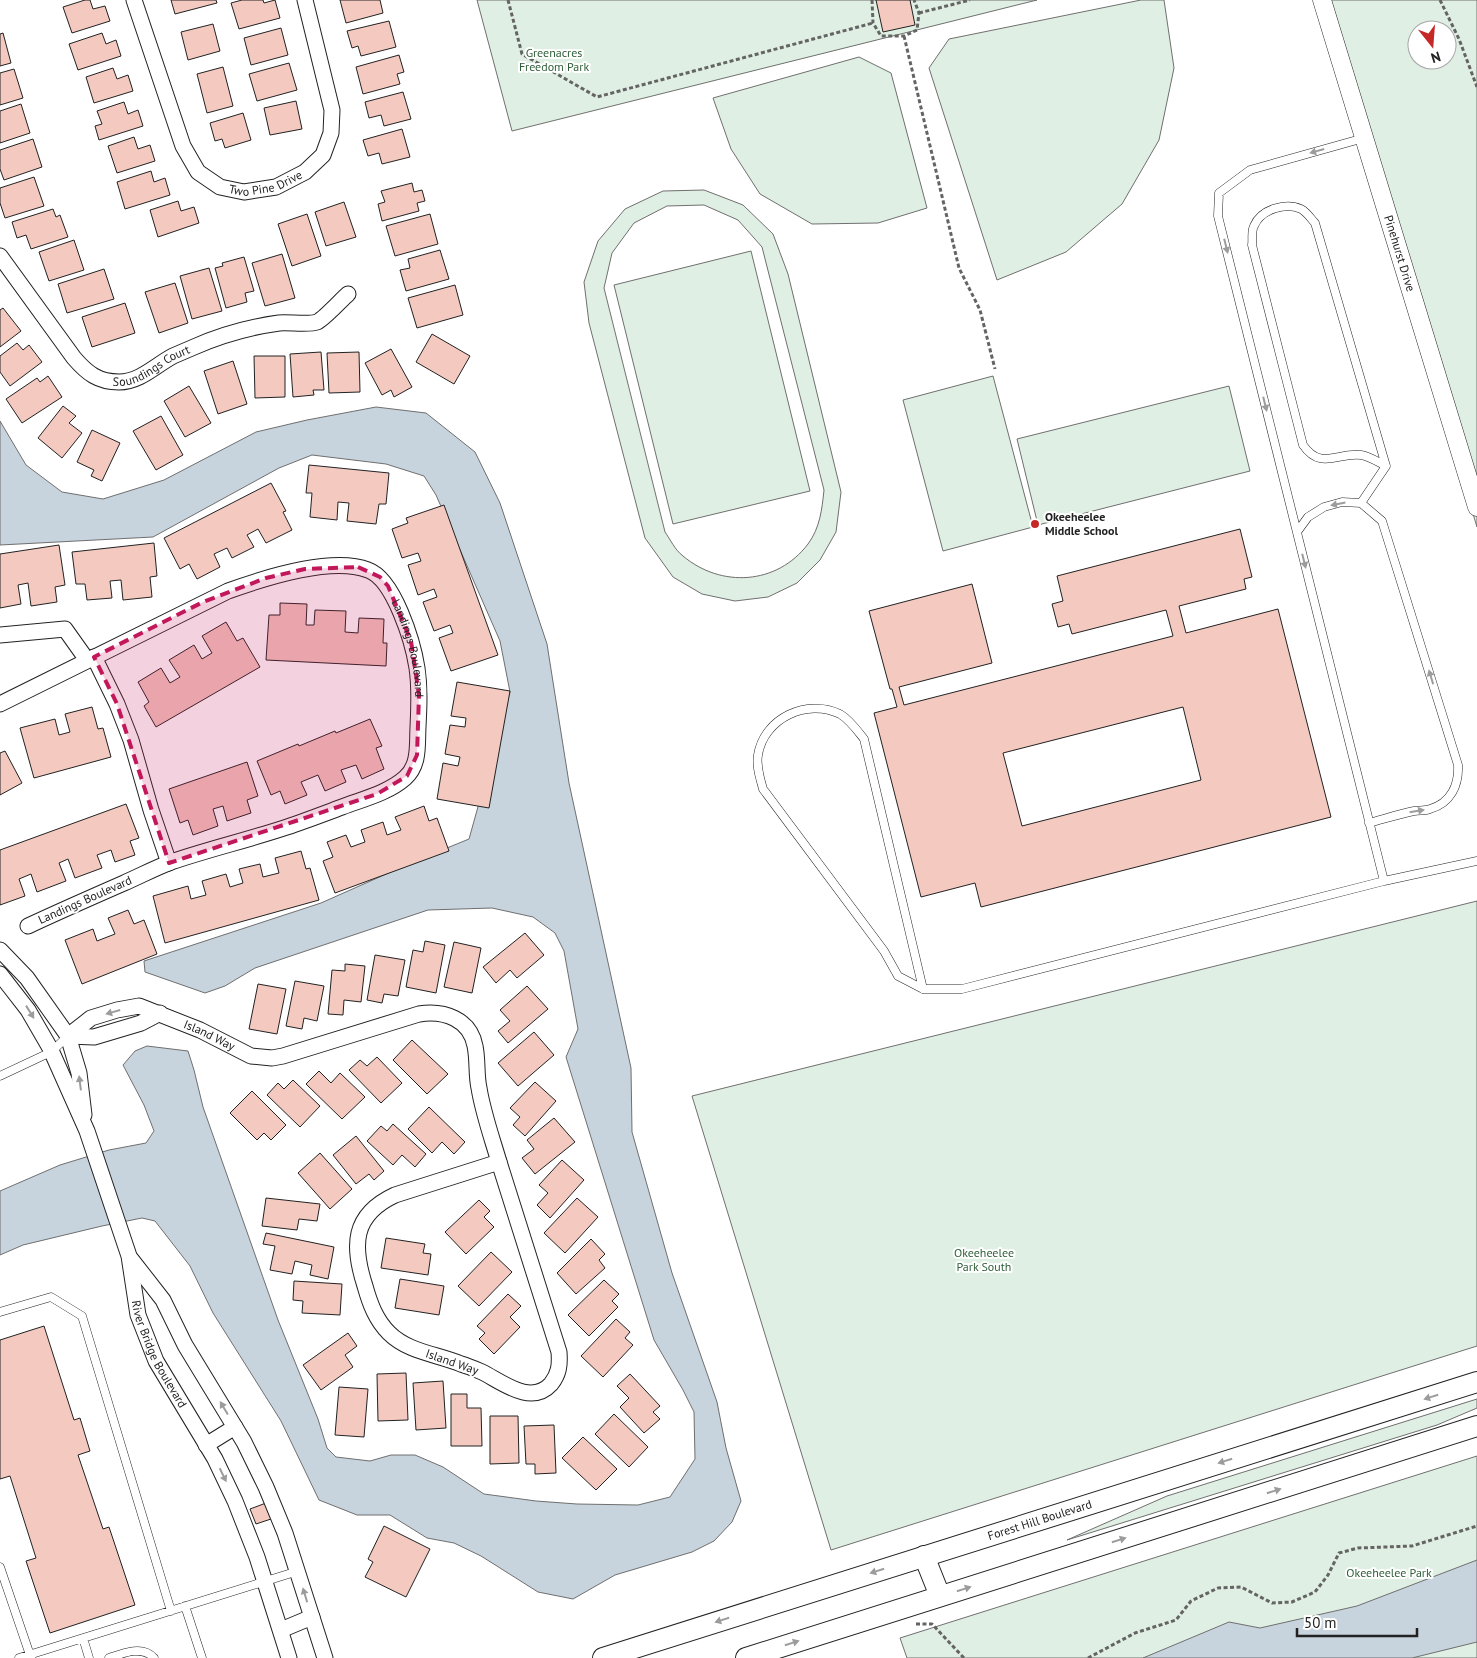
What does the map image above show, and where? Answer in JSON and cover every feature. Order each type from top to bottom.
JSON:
[{"type":"main road","name":"Forest Hill Boulevard","points":[[603,1658],[1477,1382]]},
{"type":"main road","points":[[746,1658],[1477,1426]]},
{"type":"main road","points":[[924,1556],[940,1596]]},
{"type":"street","name":"Two Pine Drive","points":[[134,0],[183,146],[198,172],[220,187],[244,192],[276,187],[305,172],[323,156],[331,133],[332,110],[305,0]]},
{"type":"street","name":"Pinehurst Drive","points":[[1322,0],[1477,507]]},
{"type":"street","name":"Soundings Court","points":[[0,256],[74,358],[87,372],[97,378],[109,381],[121,382],[132,380],[208,340],[243,330],[279,323],[316,322],[348,294]]},
{"type":"street","name":"Landings Boulevard","points":[[0,704],[228,591],[266,578],[305,569],[332,566],[358,567],[370,570],[388,586],[411,640],[417,667],[419,695],[417,755],[414,766],[398,784],[377,794],[305,821],[170,863],[28,926]]},
{"type":"street","points":[[0,635],[65,629],[91,659],[117,704],[131,740],[151,810],[170,863]]},
{"type":"street","name":"River Bridge Boulevard","points":[[0,950],[27,978],[68,1036],[79,1073],[86,1131]]},
{"type":"street","name":"River Bridge Boulevard","points":[[0,974],[28,1010],[51,1052],[86,1131],[129,1256],[138,1315],[156,1361],[206,1445],[235,1501],[265,1581],[289,1658]]},
{"type":"street","name":"Island Way","points":[[68,1036],[94,1037],[141,1023],[160,1013],[200,1030],[251,1056],[272,1058],[420,1014],[443,1013],[458,1020],[466,1027],[476,1047],[478,1087],[484,1113],[559,1352],[560,1364],[557,1376],[549,1386],[539,1392],[527,1393],[515,1390],[482,1372],[401,1343],[390,1334],[375,1314],[356,1255],[356,1244],[363,1223],[376,1206],[385,1199],[395,1194],[499,1162]]},
{"type":"street","name":"River Bridge Boulevard","points":[[129,1256],[163,1300],[185,1345],[244,1442],[266,1487],[285,1533],[324,1658]]},
{"type":"street","points":[[206,1445],[235,1427]]},
{"type":"street","points":[[281,1630],[312,1617]]},
{"type":"lane","points":[[1364,138],[1250,170],[1219,193],[1218,216],[1384,881]]},
{"type":"lane","points":[[1280,207],[1292,207],[1303,210],[1315,223],[1386,466],[1361,455],[1320,458],[1313,456],[1303,445],[1252,245],[1253,226],[1260,217],[1269,211],[1280,207]]},
{"type":"lane","points":[[1361,503],[1386,466]]},
{"type":"lane","points":[[1297,532],[1308,517],[1324,507],[1342,502],[1361,503],[1382,521],[1458,764],[1455,788],[1449,798],[1439,805],[1428,810],[1369,822]]},
{"type":"lane","points":[[923,989],[864,739],[854,725],[840,715],[823,709],[806,709],[789,714],[774,724],[764,738],[758,755],[758,772],[763,789],[884,951],[898,976],[923,989],[962,989],[1384,881],[1477,861]]},
{"type":"lane","points":[[0,1076],[51,1052],[68,1036]]},
{"type":"lane","points":[[0,1312],[51,1297],[82,1316],[171,1611]]},
{"type":"lane","points":[[0,1567],[30,1656]]},
{"type":"lane","points":[[20,1658],[298,1572]]},
{"type":"lane","points":[[186,1606],[202,1658]]},
{"type":"lane","points":[[83,1638],[89,1658]]},
{"type":"lane","points":[[109,1658],[132,1651],[145,1652],[153,1658]]},
{"type":"path","points":[[508,0],[522,54],[597,97],[873,23]]},
{"type":"path","points":[[872,0],[873,23],[881,36],[904,36],[916,30],[919,13],[914,0]]},
{"type":"path","points":[[919,13],[970,0]]},
{"type":"path","points":[[1440,0],[1459,39],[1477,86]]},
{"type":"path","points":[[904,36],[959,268],[980,310],[995,369]]},
{"type":"path","points":[[1088,1658],[1135,1633],[1176,1620],[1191,1601],[1218,1588],[1241,1587],[1272,1603],[1292,1602],[1315,1592],[1328,1575],[1339,1553],[1358,1548],[1412,1546],[1477,1526]]},
{"type":"path","points":[[909,1625],[932,1624],[964,1658]]},
{"type":"highlighted area","points":[[358,567],[380,577],[388,586],[411,641],[419,695],[417,755],[407,776],[377,794],[169,863],[117,704],[94,657],[203,602],[266,578],[305,569]]},
{"type":"green space","name":"Greenacres Freedom Park","points":[[477,0],[1037,0],[512,131]]},
{"type":"green space","points":[[1141,0],[1164,0],[1174,68],[1159,140],[1122,204],[1066,252],[997,280],[929,68],[949,39]]},
{"type":"green space","points":[[1317,0],[1477,0],[1477,527]]},
{"type":"green space","points":[[859,57],[891,73],[927,208],[878,223],[812,224],[760,194],[731,149],[713,98]]},
{"type":"green space","points":[[704,190],[743,205],[773,234],[788,274],[841,492],[836,532],[820,560],[797,583],[768,597],[735,601],[702,594],[673,577],[645,538],[589,323],[584,282],[598,241],[625,209],[663,191]],"holes":[[[704,205],[738,220],[762,247],[824,490],[818,525],[808,544],[795,558],[781,568],[765,574],[748,577],[731,577],[714,573],[698,566],[680,554],[665,532],[604,288],[612,253],[634,223],[667,206]]]},
{"type":"green space","points":[[751,251],[810,491],[673,524],[614,285]]},
{"type":"green space","points":[[993,376],[1033,527],[943,551],[903,400]]},
{"type":"green space","points":[[1229,386],[1250,471],[1038,525],[1017,439]]},
{"type":"green space","name":"Okeeheelee Park South","points":[[1477,901],[1477,1346],[831,1550],[692,1096]]},
{"type":"green space","points":[[1477,1399],[1477,1408],[1437,1425],[1067,1540],[1167,1496]]},
{"type":"green space","name":"Okeeheelee Park","points":[[1477,1456],[1477,1658],[907,1658],[900,1638]]},
{"type":"shaded area","points":[[376,407],[426,413],[475,452],[500,503],[547,644],[569,783],[631,1068],[632,1132],[672,1273],[717,1402],[726,1448],[741,1501],[732,1522],[714,1541],[692,1552],[615,1575],[573,1599],[538,1592],[481,1556],[454,1543],[427,1538],[390,1515],[357,1515],[319,1500],[281,1421],[213,1313],[190,1266],[155,1221],[142,1218],[102,1226],[23,1245],[0,1255],[0,1191],[60,1165],[109,1150],[146,1143],[154,1131],[144,1105],[123,1065],[135,1051],[147,1046],[188,1051],[203,1107],[278,1320],[318,1419],[327,1448],[336,1457],[370,1461],[391,1455],[415,1455],[443,1467],[484,1494],[577,1504],[638,1505],[670,1497],[695,1459],[694,1412],[654,1340],[566,1057],[578,1029],[564,951],[555,933],[533,917],[492,908],[428,910],[255,968],[225,986],[205,993],[145,972],[144,961],[321,903],[469,839],[510,692],[500,641],[436,495],[424,476],[386,464],[312,455],[279,468],[153,537],[0,545],[0,421],[26,465],[62,492],[103,499],[164,480],[256,432]]},
{"type":"shaded area","points":[[1477,1560],[1477,1642],[1412,1658],[1143,1658],[1229,1622],[1260,1628],[1357,1606]]},
{"type":"building","points":[[90,0],[93,9],[105,6],[110,21],[72,33],[63,7]]},
{"type":"building","points":[[171,0],[216,0],[217,3],[175,14]]},
{"type":"building","points":[[242,0],[263,0],[264,3],[275,0],[280,18],[239,29],[231,3]]},
{"type":"building","points":[[340,0],[380,0],[383,13],[346,23]]},
{"type":"building","points":[[876,0],[910,0],[915,25],[883,32]]},
{"type":"building","points":[[389,21],[396,47],[361,56],[358,46],[352,48],[347,31]]},
{"type":"building","points":[[213,24],[220,51],[188,60],[181,32]]},
{"type":"building","points":[[281,28],[288,55],[251,65],[244,38]]},
{"type":"building","points":[[3,33],[11,63],[0,66],[0,34]]},
{"type":"building","points":[[102,33],[106,44],[116,40],[121,56],[78,70],[69,44]]},
{"type":"building","points":[[399,55],[404,72],[397,74],[400,84],[363,94],[356,67]]},
{"type":"building","points":[[289,63],[297,90],[257,101],[249,74]]},
{"type":"building","points":[[223,67],[233,106],[207,113],[197,74]]},
{"type":"building","points":[[113,68],[117,79],[128,75],[133,91],[94,103],[86,77]]},
{"type":"building","points":[[14,69],[23,98],[0,105],[0,73]]},
{"type":"building","points":[[403,92],[411,119],[384,126],[381,115],[369,118],[365,102]]},
{"type":"building","points":[[296,101],[302,129],[270,135],[264,108]]},
{"type":"building","points":[[124,102],[128,114],[138,110],[143,126],[99,140],[95,126],[102,124],[97,111]]},
{"type":"building","points":[[21,104],[30,133],[0,143],[0,111]]},
{"type":"building","points":[[243,113],[251,140],[225,148],[222,139],[215,141],[210,123]]},
{"type":"building","points":[[402,129],[410,157],[382,164],[379,153],[368,156],[363,140]]},
{"type":"building","points":[[134,137],[138,149],[150,145],[155,161],[117,173],[108,146]]},
{"type":"building","points":[[33,139],[42,167],[4,180],[0,169],[0,150]]},
{"type":"building","points":[[151,171],[154,182],[165,178],[170,195],[125,209],[117,182]]},
{"type":"building","points":[[34,177],[44,206],[5,218],[0,203],[0,188]]},
{"type":"building","points":[[412,183],[414,192],[422,190],[425,201],[417,203],[419,211],[382,221],[378,204],[385,202],[381,191]]},
{"type":"building","points":[[178,201],[181,211],[194,207],[199,223],[158,237],[150,210]]},
{"type":"building","points":[[344,202],[356,237],[326,246],[315,212]]},
{"type":"building","points":[[53,209],[56,217],[60,215],[68,237],[31,249],[26,235],[17,238],[12,222]]},
{"type":"building","points":[[307,214],[321,256],[292,266],[278,224]]},
{"type":"building","points":[[430,214],[438,244],[395,256],[386,226]]},
{"type":"building","points":[[74,240],[84,270],[49,281],[39,252]]},
{"type":"building","points":[[440,250],[449,279],[406,291],[400,270],[410,268],[408,259]]},
{"type":"building","points":[[282,254],[295,298],[265,306],[252,263]]},
{"type":"building","points":[[244,257],[254,291],[245,293],[247,302],[226,308],[215,268],[223,266],[222,263]]},
{"type":"building","points":[[209,268],[222,311],[192,319],[180,276]]},
{"type":"building","points":[[104,269],[114,299],[67,313],[58,284]]},
{"type":"building","points":[[175,283],[188,323],[159,333],[145,292]]},
{"type":"building","points":[[455,285],[463,315],[417,328],[408,298]]},
{"type":"building","points":[[125,303],[135,333],[92,347],[82,317]]},
{"type":"building","points":[[3,308],[21,331],[0,347],[0,310]]},
{"type":"building","points":[[432,334],[470,356],[454,384],[416,362]]},
{"type":"building","points":[[17,343],[23,350],[29,345],[42,362],[10,386],[0,372],[0,356]]},
{"type":"building","points":[[391,349],[412,387],[394,397],[391,390],[382,395],[365,363]]},
{"type":"building","points":[[321,352],[324,390],[313,390],[314,395],[293,397],[290,354]]},
{"type":"building","points":[[359,352],[360,392],[329,393],[327,353]]},
{"type":"building","points":[[254,356],[285,356],[285,397],[255,398]]},
{"type":"building","points":[[233,361],[247,404],[218,414],[204,371]]},
{"type":"building","points":[[48,376],[62,397],[22,423],[6,399],[37,378],[40,382]]},
{"type":"building","points":[[189,386],[211,423],[185,437],[164,401]]},
{"type":"building","points":[[63,406],[76,416],[69,423],[82,433],[62,458],[38,438]]},
{"type":"building","points":[[161,416],[183,455],[156,470],[133,431]]},
{"type":"building","points":[[92,430],[120,443],[102,481],[91,476],[94,470],[77,462]]},
{"type":"building","points":[[309,465],[389,473],[386,504],[379,504],[376,524],[347,521],[349,503],[338,502],[337,520],[310,517],[312,493],[306,493]]},
{"type":"building","points":[[271,483],[286,511],[283,512],[292,530],[266,543],[258,529],[247,535],[254,547],[232,558],[227,548],[214,554],[220,567],[197,579],[189,564],[180,569],[164,538]]},
{"type":"building","points":[[444,505],[498,655],[451,671],[439,638],[453,633],[450,625],[434,631],[423,602],[437,597],[434,589],[418,595],[408,565],[421,561],[418,553],[402,558],[392,529],[408,523],[406,518]]},
{"type":"building","points":[[1240,529],[1252,577],[1244,579],[1246,589],[1179,606],[1186,633],[1278,609],[1331,817],[981,907],[975,883],[921,897],[874,713],[897,707],[892,689],[890,689],[869,611],[972,584],[992,663],[899,687],[904,705],[1173,636],[1166,610],[1072,634],[1069,624],[1058,627],[1052,604],[1063,601],[1057,576]],"holes":[[[1183,707],[1201,780],[1022,826],[1003,753]]]},
{"type":"building","points":[[154,543],[157,576],[150,577],[152,597],[123,600],[121,580],[110,581],[112,598],[87,600],[85,584],[76,584],[72,552]]},
{"type":"building","points":[[59,545],[65,585],[55,587],[57,602],[31,606],[28,583],[18,585],[21,604],[0,608],[0,554]]},
{"type":"building","points":[[280,603],[307,604],[306,625],[314,625],[315,610],[346,611],[345,632],[358,633],[359,618],[384,619],[383,643],[387,643],[386,666],[266,660],[269,615],[280,615]]},
{"type":"building","points":[[226,622],[237,641],[243,638],[260,667],[156,727],[144,706],[149,702],[138,682],[161,668],[170,683],[180,677],[169,660],[194,645],[202,659],[212,653],[202,636]]},
{"type":"building","points":[[457,682],[510,691],[489,808],[437,799],[443,763],[458,766],[460,757],[445,754],[450,725],[465,727],[466,718],[451,716]]},
{"type":"building","points":[[92,707],[98,729],[103,728],[111,757],[34,778],[20,728],[55,719],[59,735],[70,732],[65,714]]},
{"type":"building","points":[[370,719],[382,746],[376,748],[384,769],[362,779],[356,765],[341,770],[346,782],[325,791],[318,775],[301,782],[307,795],[285,804],[280,791],[271,795],[257,761],[298,744],[299,746]]},
{"type":"building","points":[[5,751],[22,783],[0,795],[0,753]]},
{"type":"building","points":[[247,762],[258,796],[247,800],[251,813],[227,821],[223,806],[213,809],[218,826],[193,835],[188,820],[180,823],[169,789]]},
{"type":"building","points":[[126,804],[139,838],[130,841],[135,855],[115,862],[111,850],[97,855],[102,868],[75,878],[68,859],[59,863],[66,881],[37,892],[31,874],[19,879],[25,896],[0,905],[0,850]]},
{"type":"building","points":[[424,806],[429,821],[437,818],[449,851],[335,893],[323,861],[333,857],[327,842],[346,835],[351,847],[365,842],[361,830],[383,822],[387,835],[401,830],[395,817]]},
{"type":"building","points":[[301,851],[306,869],[310,868],[319,900],[165,943],[153,896],[188,886],[191,899],[206,895],[202,881],[226,874],[230,887],[243,883],[239,869],[260,864],[263,877],[279,873],[275,858]]},
{"type":"building","points":[[128,910],[134,924],[144,920],[157,954],[82,984],[65,940],[93,929],[97,941],[115,934],[108,918]]},
{"type":"building","points":[[525,933],[544,955],[517,978],[510,970],[496,983],[483,967]]},
{"type":"building","points":[[425,941],[445,945],[436,993],[406,987],[413,950],[423,952]]},
{"type":"building","points":[[454,942],[481,948],[472,993],[444,987]]},
{"type":"building","points":[[375,955],[405,960],[398,996],[384,994],[382,1003],[367,1000]]},
{"type":"building","points":[[345,964],[365,966],[361,1002],[344,1000],[343,1015],[328,1014],[332,970],[345,971]]},
{"type":"building","points":[[295,981],[324,986],[317,1021],[304,1018],[302,1029],[286,1026]]},
{"type":"building","points":[[258,984],[286,989],[277,1034],[249,1029]]},
{"type":"building","points":[[527,986],[548,1009],[508,1043],[498,1031],[510,1021],[500,1010]]},
{"type":"building","points":[[534,1032],[554,1055],[518,1086],[498,1063]]},
{"type":"building","points":[[412,1040],[448,1074],[427,1094],[393,1060]]},
{"type":"building","points":[[377,1057],[402,1083],[381,1103],[349,1070],[360,1060],[367,1066]]},
{"type":"building","points":[[319,1071],[331,1083],[340,1073],[365,1097],[342,1119],[306,1084]]},
{"type":"building","points":[[293,1080],[320,1106],[300,1127],[267,1095],[278,1083],[284,1089]]},
{"type":"building","points":[[535,1082],[556,1101],[525,1136],[513,1125],[520,1117],[510,1108]]},
{"type":"building","points":[[252,1091],[286,1125],[271,1140],[264,1133],[257,1140],[230,1113]]},
{"type":"building","points":[[429,1107],[465,1142],[454,1154],[442,1142],[432,1153],[408,1129]]},
{"type":"building","points":[[554,1118],[575,1142],[535,1174],[522,1158],[534,1149],[527,1140]]},
{"type":"building","points":[[393,1124],[426,1154],[415,1167],[402,1155],[393,1165],[367,1141],[381,1126],[387,1131]]},
{"type":"building","points":[[356,1136],[384,1171],[374,1180],[369,1174],[356,1184],[333,1155]]},
{"type":"building","points":[[320,1153],[352,1189],[330,1209],[298,1173]]},
{"type":"building","points":[[562,1160],[584,1180],[550,1218],[537,1205],[548,1193],[539,1185]]},
{"type":"building","points":[[266,1198],[320,1204],[317,1221],[299,1219],[297,1230],[262,1226]]},
{"type":"building","points":[[577,1198],[598,1217],[565,1253],[544,1233]]},
{"type":"building","points":[[479,1200],[490,1211],[484,1217],[494,1227],[466,1254],[445,1232]]},
{"type":"building","points":[[266,1233],[334,1247],[328,1279],[310,1275],[312,1265],[295,1261],[292,1274],[270,1270],[275,1246],[263,1244]]},
{"type":"building","points":[[386,1238],[425,1244],[423,1253],[431,1254],[428,1275],[381,1268]]},
{"type":"building","points":[[591,1239],[605,1254],[599,1260],[605,1268],[576,1294],[557,1273]]},
{"type":"building","points":[[491,1252],[512,1272],[479,1306],[458,1286]]},
{"type":"building","points":[[400,1279],[444,1286],[439,1315],[395,1308]]},
{"type":"building","points":[[604,1280],[619,1294],[612,1301],[618,1307],[589,1336],[568,1315]]},
{"type":"building","points":[[294,1281],[342,1284],[340,1315],[302,1313],[303,1301],[293,1300]]},
{"type":"building","points":[[508,1294],[521,1306],[510,1317],[520,1327],[494,1354],[479,1339],[485,1333],[477,1326]]},
{"type":"building","points":[[616,1319],[630,1332],[625,1338],[633,1345],[603,1377],[581,1356]]},
{"type":"building","points":[[44,1326],[74,1420],[80,1418],[90,1451],[78,1455],[103,1529],[109,1527],[135,1605],[50,1633],[26,1561],[36,1558],[10,1476],[0,1479],[0,1340]]},
{"type":"building","points":[[348,1333],[357,1346],[345,1355],[353,1367],[321,1390],[303,1365]]},
{"type":"building","points":[[406,1373],[408,1420],[378,1421],[377,1374]]},
{"type":"building","points":[[630,1374],[660,1406],[653,1412],[660,1419],[644,1433],[620,1407],[629,1398],[617,1386]]},
{"type":"building","points":[[443,1381],[446,1428],[416,1430],[413,1383]]},
{"type":"building","points":[[339,1387],[368,1389],[364,1437],[335,1435]]},
{"type":"building","points":[[451,1394],[467,1394],[467,1408],[481,1408],[482,1446],[451,1446]]},
{"type":"building","points":[[614,1414],[648,1447],[629,1467],[595,1434]]},
{"type":"building","points":[[490,1416],[518,1416],[519,1463],[490,1464]]},
{"type":"building","points":[[554,1425],[556,1473],[535,1474],[535,1464],[526,1464],[524,1426]]},
{"type":"building","points":[[583,1437],[617,1469],[596,1490],[562,1458]]},
{"type":"building","points":[[266,1503],[271,1519],[256,1524],[250,1509]]},
{"type":"building","points":[[384,1526],[430,1549],[406,1597],[365,1577],[373,1562],[368,1559]]},
{"type":"place","name":"Okeeheelee Middle School","points":[[1035,524]]}]
